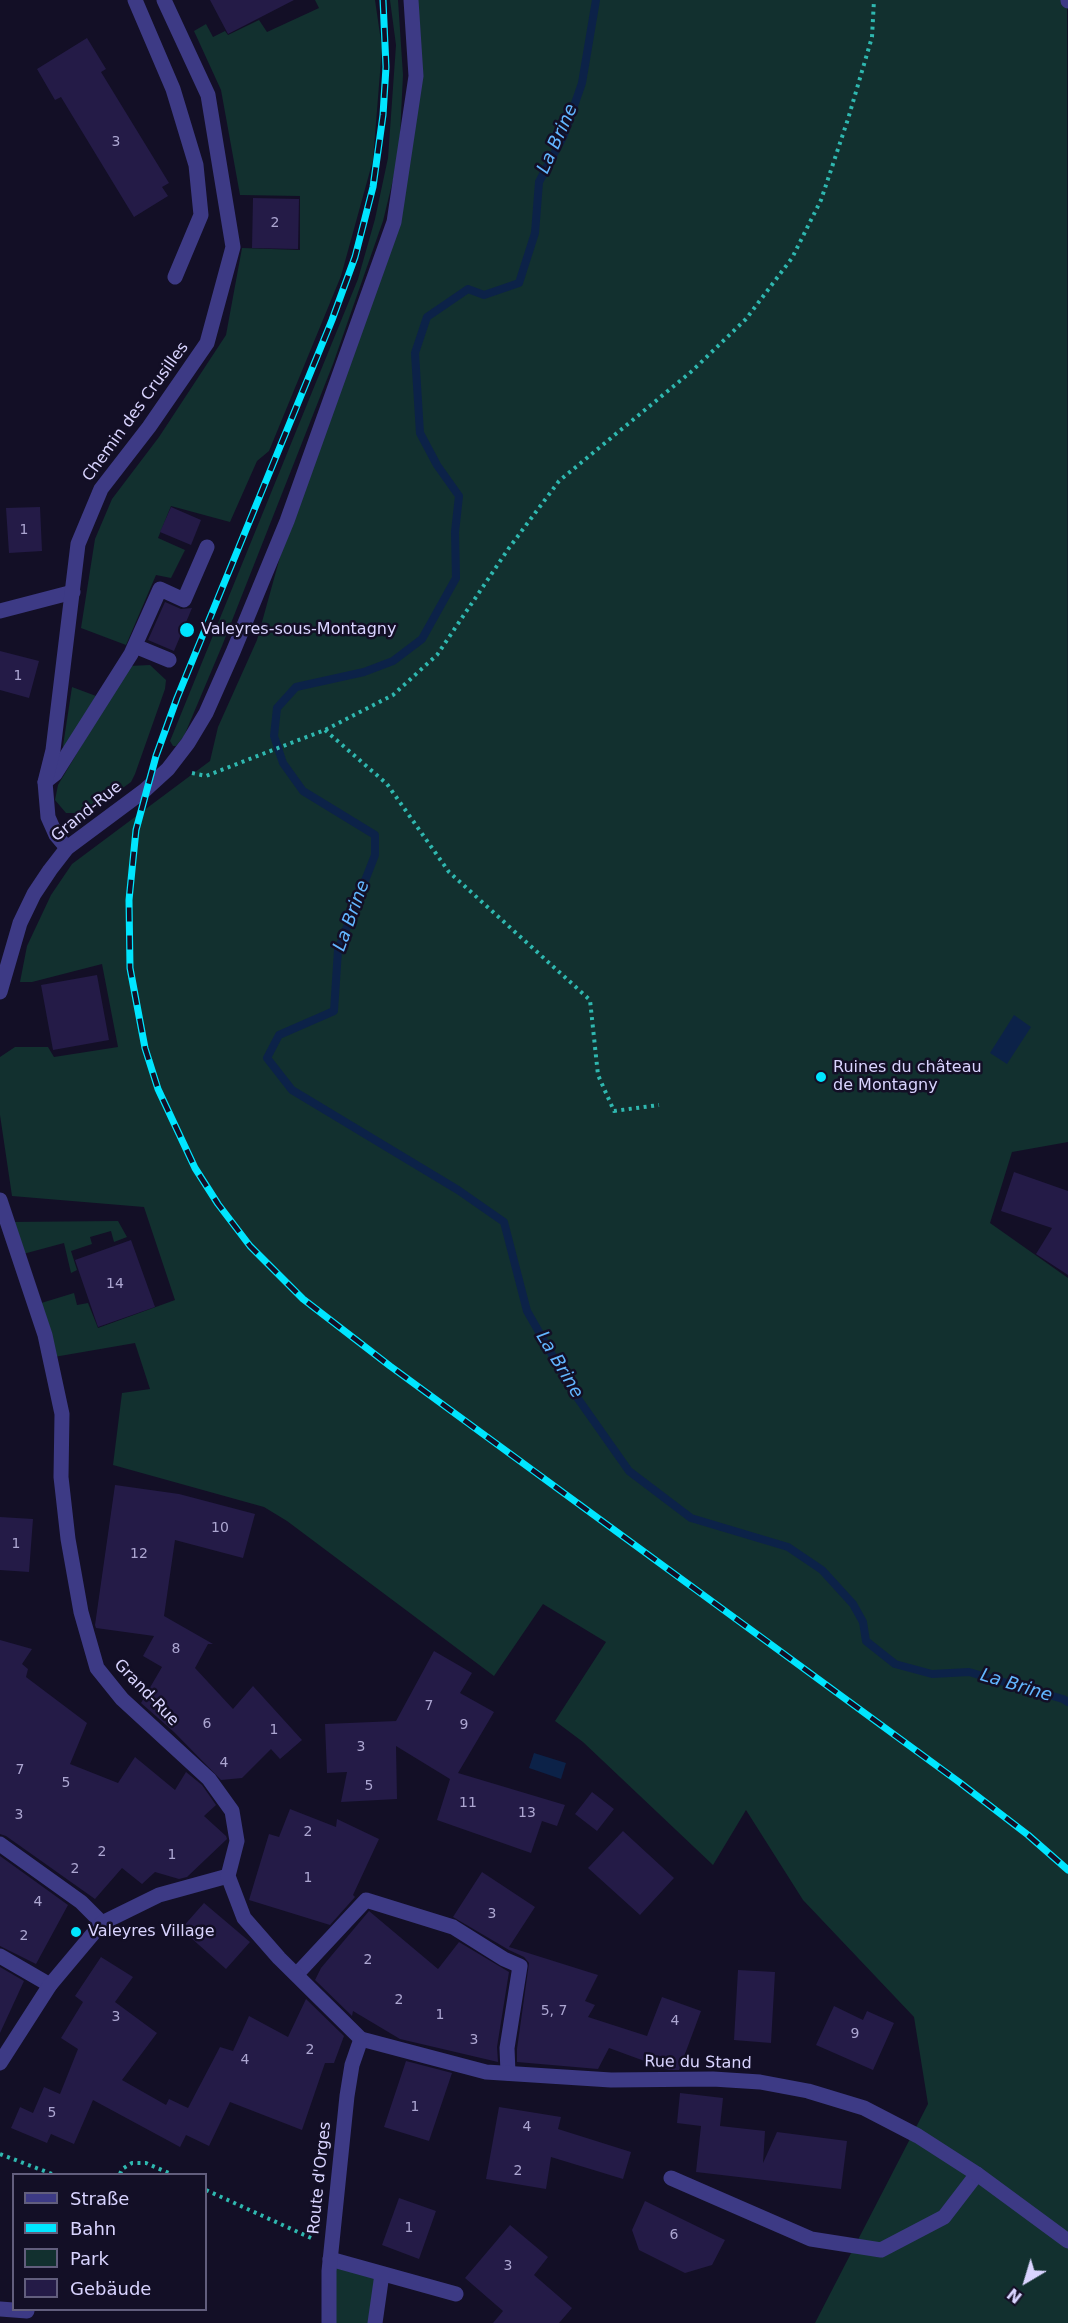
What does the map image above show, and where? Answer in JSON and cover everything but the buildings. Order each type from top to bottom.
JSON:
[{"type":"street","points":[[135,0],[173,89],[196,165],[201,215],[175,277]]},
{"type":"street","name":"Chemin des Crusilles","points":[[67,848],[56,835],[48,817],[45,782],[53,750],[78,544],[101,489],[149,427],[207,343],[233,247],[208,96],[164,0]]},
{"type":"street","name":"Grand-Rue","points":[[0,992],[2,972],[20,923],[34,894],[67,848],[145,790],[168,769],[188,743],[206,713],[233,652],[287,521],[394,222],[416,76],[411,0]]},
{"type":"street","points":[[45,782],[56,774],[135,646],[159,589],[184,600],[207,547]]},
{"type":"street","points":[[0,611],[73,592]]},
{"type":"street","points":[[135,646],[169,660]]},
{"type":"street","name":"Grand-Rue","points":[[0,1200],[45,1335],[62,1414],[61,1477],[68,1539],[81,1612],[97,1668],[123,1699],[209,1779],[232,1811],[237,1841],[228,1876]]},
{"type":"street","points":[[0,1844],[81,1902],[102,1923]]},
{"type":"street","points":[[0,2063],[50,1985],[102,1923],[159,1895],[228,1876],[244,1918],[279,1958],[361,2038]]},
{"type":"street","points":[[297,1974],[366,1900],[453,1927],[504,1959],[520,1965],[507,2048],[508,2073]]},
{"type":"street","points":[[0,1956],[50,1985]]},
{"type":"street","name":"Rue du Stand","points":[[361,2038],[486,2072],[611,2080],[713,2079],[760,2082],[808,2091],[864,2108],[918,2136],[976,2174],[1068,2241]]},
{"type":"street","name":"Route d'Orges","points":[[329,2323],[331,2253],[347,2096],[352,2065],[361,2038]]},
{"type":"street","points":[[671,2178],[811,2239],[880,2250],[944,2217],[976,2174]]},
{"type":"street","points":[[331,2253],[382,2274],[456,2294]]},
{"type":"street","points":[[375,2323],[382,2274]]},
{"type":"path","points":[[168,769],[206,776],[325,730],[393,694],[437,656],[508,548],[559,481],[692,371],[753,310],[792,258],[821,200],[848,119],[872,37],[874,0]]},
{"type":"path","points":[[325,730],[387,784],[450,872],[590,1000],[598,1075],[614,1111],[659,1105]]},
{"type":"path","points":[[0,2154],[47,2173]]},
{"type":"path","points":[[121,2173],[122,2169],[132,2163],[146,2163],[167,2173]]},
{"type":"path","points":[[207,2191],[331,2253]]},
{"type":"green space","points":[[315,0],[375,0],[382,48],[373,160],[341,276],[269,451],[257,461],[230,522],[171,506],[158,538],[185,550],[171,578],[156,575],[126,645],[81,628],[95,539],[112,499],[159,437],[226,335],[242,248],[300,250],[300,196],[240,195],[221,90],[194,31],[206,24],[213,37],[225,31],[228,35],[259,20],[267,32],[319,8]]},
{"type":"green space","points":[[390,0],[398,0],[403,75],[399,155],[383,221],[333,364],[222,646],[184,736],[176,746],[173,746],[170,741],[358,279],[375,219],[388,158],[396,45]]},
{"type":"green space","points":[[413,0],[1067,0],[1068,1142],[1012,1152],[990,1223],[1068,1278],[1068,2323],[815,2323],[928,2104],[914,2017],[803,1900],[746,1810],[713,1865],[583,1742],[555,1721],[606,1642],[543,1604],[494,1676],[287,1521],[264,1507],[113,1465],[122,1393],[150,1389],[135,1343],[54,1357],[38,1304],[74,1293],[77,1305],[88,1303],[98,1328],[175,1300],[144,1207],[12,1196],[0,1115],[0,1057],[15,1047],[48,1047],[54,1057],[118,1047],[102,964],[32,982],[20,982],[27,946],[51,895],[72,864],[210,761],[218,727],[257,640],[290,521],[396,222],[418,76]]},
{"type":"green space","points":[[150,665],[166,680],[165,689],[131,782],[88,813],[66,813],[55,800],[58,785],[129,666]]},
{"type":"green space","points":[[72,687],[96,696],[63,750],[63,746]]},
{"type":"green space","points":[[118,1221],[127,1237],[114,1242],[111,1231],[90,1237],[92,1244],[71,1251],[77,1270],[71,1273],[64,1243],[23,1254],[11,1222]]},
{"type":"green space","points":[[333,2263],[378,2277],[372,2323],[332,2323]]},
{"type":"water","points":[[1014,1015],[1031,1027],[1007,1064],[990,1053]]},
{"type":"water","points":[[534,1753],[566,1763],[561,1779],[529,1768]]},
{"type":"waterway","name":"La Brine","points":[[596,0],[582,83],[564,135],[539,182],[535,233],[519,283],[484,295],[468,289],[427,317],[415,353],[420,433],[437,465],[459,496],[455,532],[456,578],[422,639],[393,661],[364,672],[296,687],[277,708],[274,736],[283,763],[303,791],[375,835],[375,855],[338,950],[334,1011],[279,1035],[267,1058],[292,1090],[458,1190],[504,1222],[527,1311],[574,1393],[629,1471],[691,1518],[788,1547],[822,1570],[853,1604],[863,1622],[866,1641],[895,1664],[932,1674],[969,1672],[1068,1702]]},
{"type":"railway","points":[[383,0],[386,67],[383,115],[373,187],[355,257],[332,320],[177,698],[156,756],[136,830],[129,900],[130,968],[145,1048],[158,1089],[195,1168],[218,1204],[250,1246],[303,1299],[390,1366],[959,1782],[1028,1835],[1068,1870]]},
{"type":"place","name":"Valeyres-sous-Montagny","points":[[187,630]]},
{"type":"place","name":"Ruines du château de Montagny","points":[[821,1077]]},
{"type":"place","name":"Valeyres Village","points":[[76,1932]]}]
